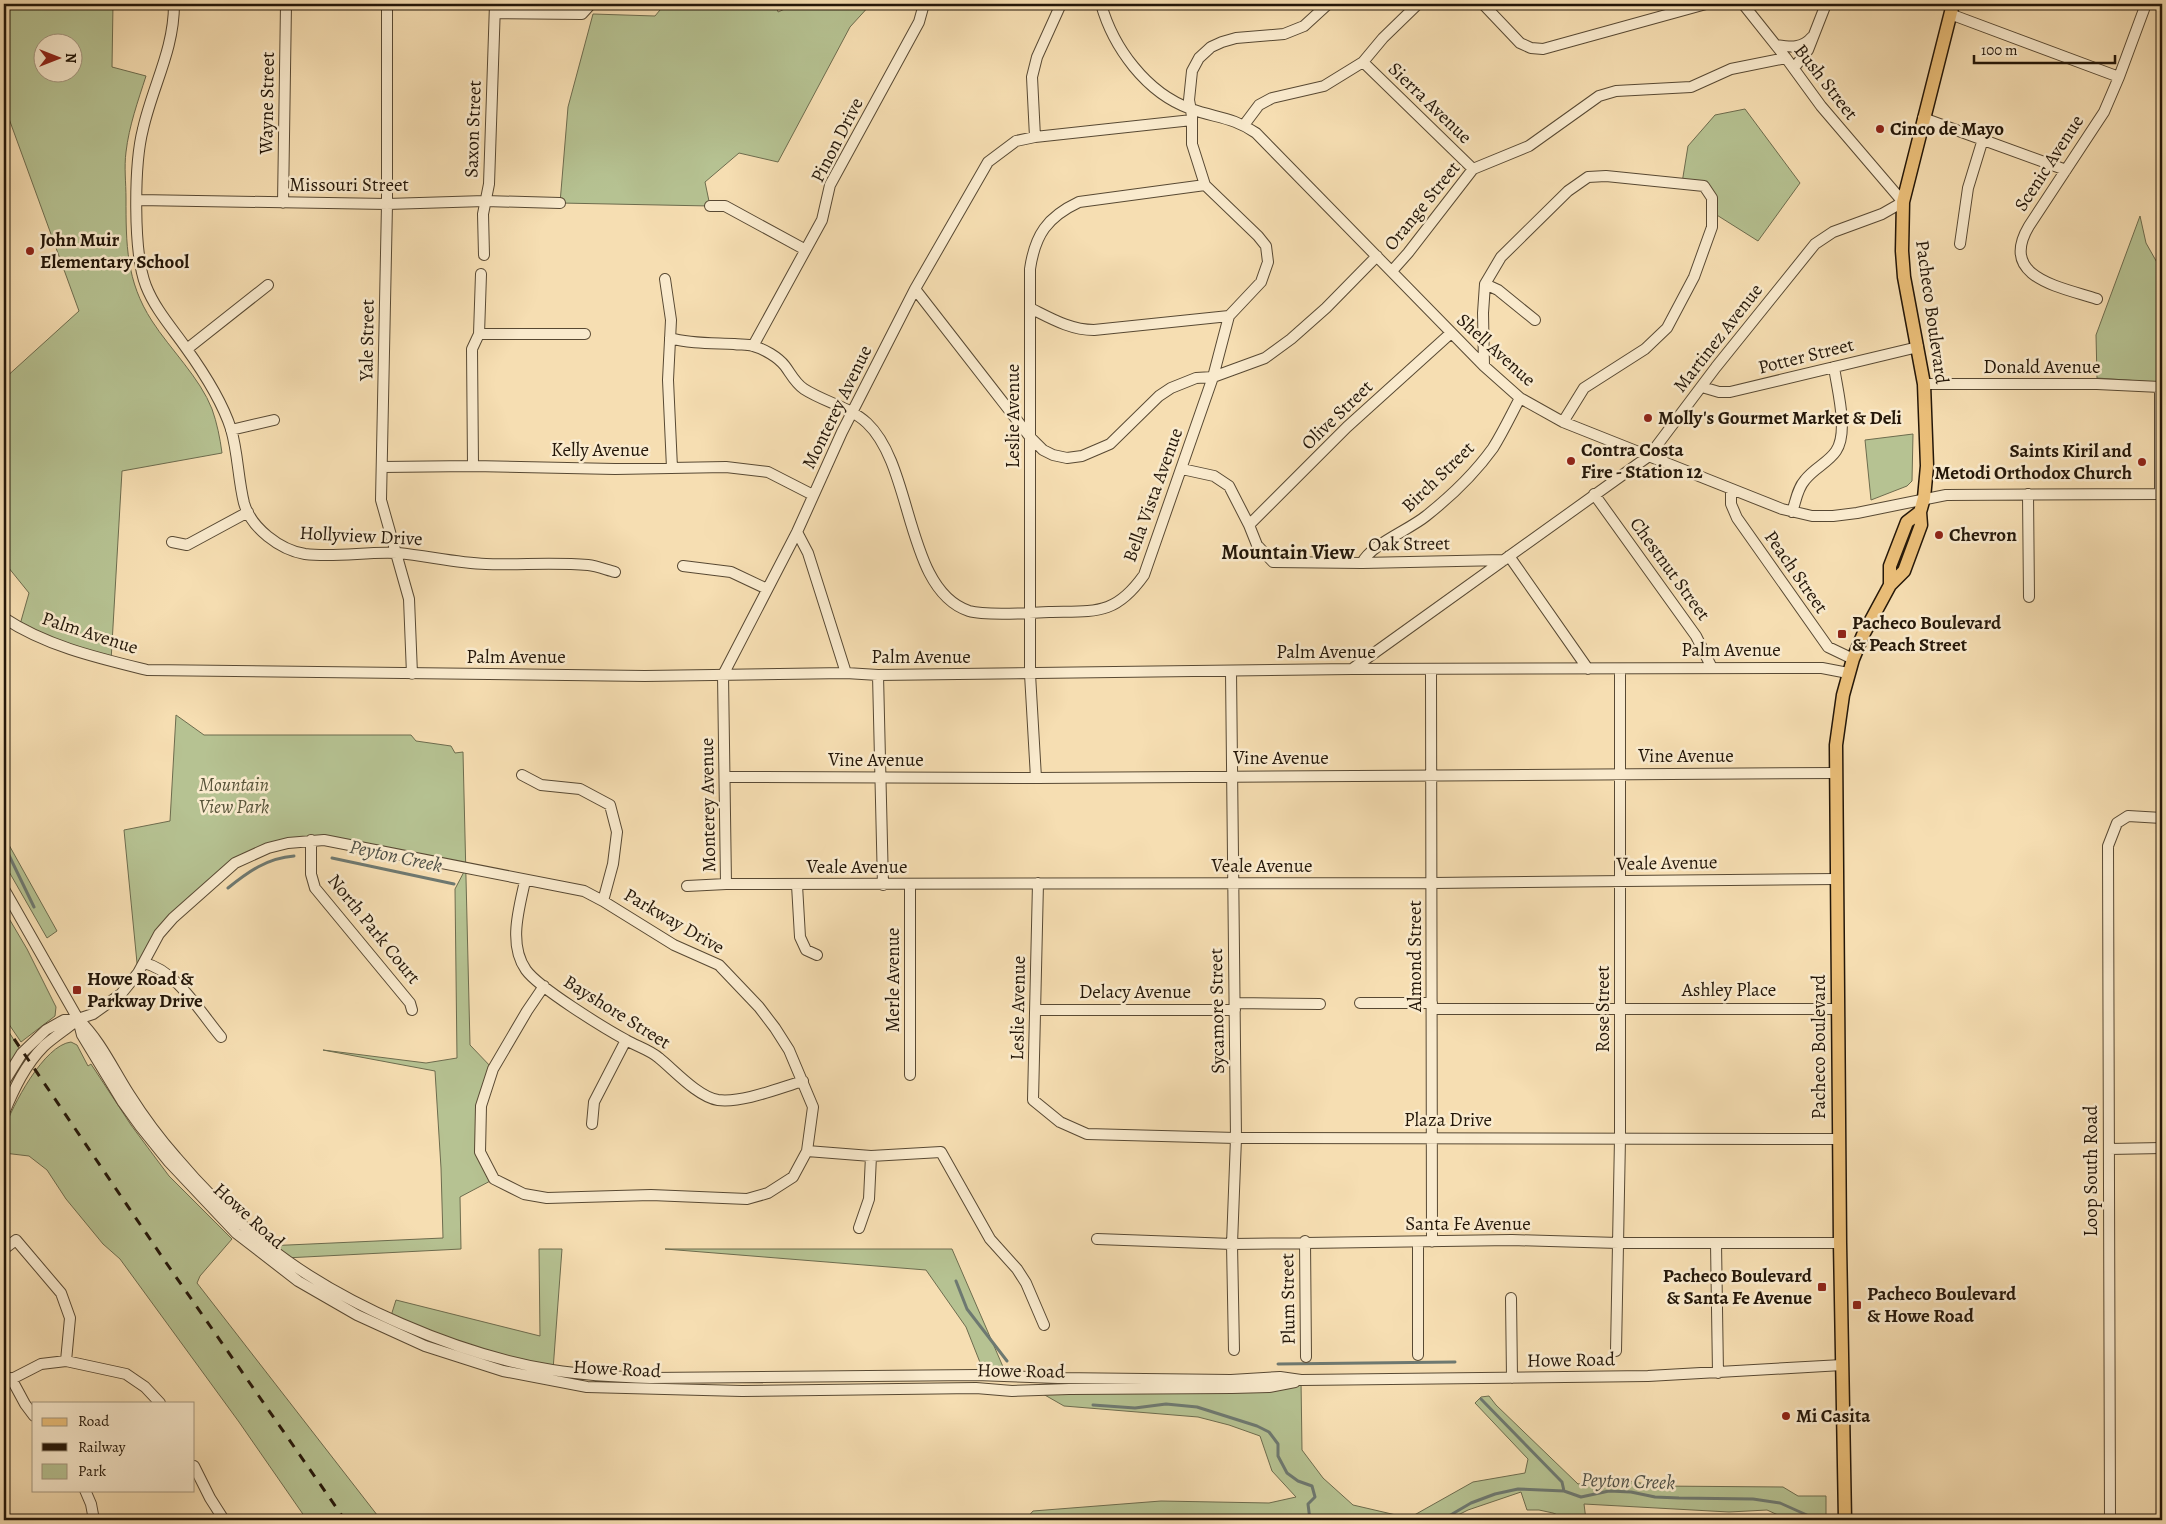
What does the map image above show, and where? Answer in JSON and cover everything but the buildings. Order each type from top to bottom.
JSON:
[{"type":"main road","name":"Pacheco Boulevard","points":[[1845,1520],[1840,1243],[1836,773],[1839,720],[1848,673],[1863,635],[1890,585],[1904,571],[1921,525],[1920,512],[1924,498],[1926,466],[1924,384],[1904,277],[1902,251],[1903,202],[1951,9]]},
{"type":"street","name":"Hollyview Drive","points":[[174,4],[174,25],[169,50],[143,129],[137,162],[138,240],[141,268],[146,286],[160,313],[188,349],[214,391],[231,430],[248,512],[269,538],[287,549],[306,554],[396,553],[483,564],[590,565],[615,572]]},
{"type":"street","name":"Wayne Street","points":[[283,203],[286,4]]},
{"type":"street","name":"Yale Street","points":[[387,4],[387,204],[381,500],[409,598],[412,674]]},
{"type":"street","points":[[495,8],[582,14],[592,4]]},
{"type":"street","name":"Pinon Drive","points":[[753,346],[804,249],[822,220],[830,184],[919,22],[924,4]]},
{"type":"street","points":[[1035,137],[1032,76],[1037,57],[1061,4]]},
{"type":"street","name":"Shell Avenue","points":[[1101,4],[1106,24],[1144,79],[1174,101],[1190,109],[1235,120],[1256,133],[1484,366],[1520,398],[1563,422],[1731,489],[1792,512],[1812,516],[1843,515],[1946,495],[2161,494]]},
{"type":"street","name":"Bella Vista Avenue","points":[[753,346],[773,356],[784,365],[796,382],[804,389],[853,413],[867,423],[882,442],[896,474],[917,544],[940,589],[949,598],[968,610],[1031,613],[1097,611],[1121,602],[1144,575],[1213,377],[1229,316],[1261,282],[1267,269],[1268,253],[1266,246],[1205,185],[1193,153],[1189,100],[1192,71],[1200,58],[1212,47],[1236,38],[1284,34],[1304,26],[1328,4]]},
{"type":"street","points":[[1244,125],[1259,105],[1272,98],[1324,86],[1363,62],[1383,38],[1418,4]]},
{"type":"street","points":[[1483,4],[1520,43],[1531,48],[1543,49],[1706,4]]},
{"type":"street","name":"Bush Street","points":[[1743,4],[1794,68],[1821,106],[1903,202]]},
{"type":"street","points":[[1794,68],[1808,50],[1826,4]]},
{"type":"street","name":"Scenic Avenue","points":[[2097,299],[2040,279],[2023,265],[2020,256],[2022,236],[2104,112],[2146,4]]},
{"type":"street","name":"Saxon Street","points":[[484,256],[483,214],[489,184],[495,8]]},
{"type":"street","points":[[1951,9],[2119,76]]},
{"type":"street","points":[[1776,45],[1789,47],[1804,45],[1814,35]]},
{"type":"street","name":"Orange Street","points":[[1392,271],[1473,169],[1529,146],[1599,96],[1616,91],[1692,87],[1730,69],[1786,58]]},
{"type":"street","name":"Sierra Avenue","points":[[1363,62],[1473,169]]},
{"type":"street","points":[[1923,118],[2066,170]]},
{"type":"street","name":"Monterey Avenue","points":[[726,884],[726,776],[723,675],[797,532],[842,432],[915,289],[988,162],[1016,141],[1035,137],[1192,120]]},
{"type":"street","points":[[1960,244],[1968,188],[1983,139]]},
{"type":"street","points":[[1484,366],[1483,313],[1486,284],[1501,257],[1568,192],[1588,177],[1606,176],[1704,186],[1712,198],[1712,227],[1694,277],[1667,328],[1645,349],[1584,388],[1563,422]]},
{"type":"street","name":"Leslie Avenue","points":[[1036,778],[1030,674],[1032,309],[1030,269],[1033,251],[1042,231],[1063,209],[1079,202],[1205,185]]},
{"type":"street","name":"Missouri Street","points":[[138,200],[387,204],[485,201],[560,203]]},
{"type":"street","name":"Martinez Avenue","points":[[1352,669],[1649,456],[1815,244],[1833,232],[1882,214],[1903,202]]},
{"type":"street","points":[[710,206],[725,206],[804,249]]},
{"type":"street","name":"Orange Street","points":[[915,289],[1030,437],[1043,450],[1053,456],[1067,458],[1082,456],[1110,444],[1159,396],[1172,388],[1196,378],[1213,377],[1265,358],[1291,339],[1326,308],[1377,256]]},
{"type":"street","points":[[473,466],[472,349],[479,334],[481,274]]},
{"type":"street","points":[[665,279],[671,320],[668,380],[672,468]]},
{"type":"street","points":[[1486,284],[1498,290],[1535,320]]},
{"type":"street","points":[[188,349],[268,285]]},
{"type":"street","points":[[1032,309],[1080,330],[1229,316]]},
{"type":"street","name":"Olive Street","points":[[1249,525],[1347,427],[1451,333]]},
{"type":"street","points":[[479,334],[585,334]]},
{"type":"street","points":[[670,338],[753,346]]},
{"type":"street","name":"Potter Street","points":[[1702,387],[1718,392],[1730,392],[1918,347]]},
{"type":"street","points":[[1792,512],[1801,485],[1806,478],[1830,459],[1841,441],[1842,419],[1834,367]]},
{"type":"street","name":"Donald Avenue","points":[[1924,384],[2097,384],[2160,387],[2161,494]]},
{"type":"street","name":"Birch Street","points":[[1362,563],[1374,548],[1409,529],[1425,517],[1479,465],[1492,448],[1520,398]]},
{"type":"street","points":[[231,430],[274,420]]},
{"type":"street","name":"Kelly Avenue","points":[[382,467],[726,467],[768,472],[813,496]]},
{"type":"street","name":"Oak Street","points":[[1182,469],[1214,476],[1229,486],[1257,545],[1273,562],[1362,563],[1507,558]]},
{"type":"street","name":"Peach Street","points":[[1731,489],[1732,504],[1737,518],[1828,647],[1853,659]]},
{"type":"street","name":"Chestnut Street","points":[[1594,494],[1696,636],[1712,668]]},
{"type":"street","points":[[2028,494],[2028,597]]},
{"type":"street","points":[[172,542],[187,545],[248,512]]},
{"type":"street","points":[[797,532],[808,554],[846,673]]},
{"type":"street","points":[[1507,558],[1588,669]]},
{"type":"street","points":[[683,566],[732,572],[767,589]]},
{"type":"street","name":"Palm Avenue","points":[[4,618],[19,628],[81,653],[146,670],[412,674],[723,675],[846,673],[878,675],[1352,669],[1822,668],[1848,673]]},
{"type":"street","name":"Rose Street","points":[[1616,1351],[1620,1138],[1620,668]]},
{"type":"street","name":"Almond Street","points":[[1431,670],[1432,1242]]},
{"type":"street","name":"Sycamore Street","points":[[1231,671],[1236,1138],[1232,1244],[1234,1350]]},
{"type":"street","points":[[878,675],[883,885]]},
{"type":"street","name":"Vine Avenue","points":[[726,776],[1036,778],[1836,773]]},
{"type":"street","points":[[522,775],[541,784],[580,789],[610,805],[618,832],[613,864],[603,901]]},
{"type":"street","name":"Loop South Road","points":[[2110,1520],[2108,846],[2117,823],[2128,816],[2162,818]]},
{"type":"street","name":"Parkway Drive","points":[[78,1019],[93,1014],[121,994],[144,963],[159,934],[173,918],[235,863],[268,848],[288,842],[311,840],[346,844],[525,881],[584,891],[674,945],[719,965],[759,1007],[775,1028],[789,1050],[812,1107],[807,1151],[793,1177],[768,1193],[747,1199],[651,1196],[548,1198],[524,1194],[494,1179],[480,1152],[481,1106],[493,1069],[544,986]]},
{"type":"street","name":"North Park Court","points":[[311,840],[311,874],[315,888],[410,1003],[412,1010]]},
{"type":"street","name":"Veale Avenue","points":[[687,886],[726,884],[1432,883],[1837,879]]},
{"type":"street","name":"Bayshore Street","points":[[525,881],[516,925],[517,950],[526,970],[544,986],[626,1040],[658,1056],[690,1086],[717,1100],[745,1098],[803,1081]]},
{"type":"street","name":"Leslie Avenue","points":[[1038,883],[1033,1100],[1060,1122]]},
{"type":"street","name":"Merle Avenue","points":[[910,884],[910,1075]]},
{"type":"street","points":[[797,885],[800,937],[806,950],[817,955]]},
{"type":"street","name":"Howe Road","points":[[4,889],[78,1019],[82,1035],[122,1101],[175,1170],[220,1217],[256,1250],[298,1281],[360,1317],[426,1346],[503,1371],[587,1387],[742,1391],[976,1388],[1012,1391],[1069,1388],[1223,1389],[1269,1387],[1301,1380]]},
{"type":"street","points":[[144,963],[156,966],[170,975],[220,1037]]},
{"type":"street","points":[[1360,1003],[1432,1006],[1620,1007]]},
{"type":"street","name":"Delacy Avenue","points":[[1036,1010],[1320,1004]]},
{"type":"street","name":"Ashley Place","points":[[1620,1007],[1838,1009]]},
{"type":"street","points":[[4,1082],[22,1053],[46,1030],[64,1020],[78,1019]]},
{"type":"street","points":[[4,1113],[21,1077],[29,1065],[44,1046],[78,1019]]},
{"type":"street","name":"Howe Road","points":[[78,1019],[90,1030],[130,1095],[176,1157],[221,1206],[266,1246],[330,1288],[390,1319],[460,1346],[508,1360],[553,1370],[643,1378],[976,1375],[1232,1380],[1280,1377],[1301,1380],[1718,1374],[1842,1365]]},
{"type":"street","points":[[592,1124],[594,1102],[626,1040]]},
{"type":"street","name":"Plaza Drive","points":[[1060,1122],[1088,1134],[1236,1138],[1839,1138]]},
{"type":"street","points":[[2109,1149],[2162,1148]]},
{"type":"street","points":[[807,1151],[871,1156],[941,1152],[990,1239],[1017,1269],[1026,1283],[1044,1324]]},
{"type":"street","points":[[859,1228],[869,1199],[871,1156]]},
{"type":"street","name":"Santa Fe Avenue","points":[[1097,1239],[1232,1244],[1305,1241],[1432,1242],[1512,1240],[1618,1243],[1840,1243]]},
{"type":"street","points":[[4,1249],[16,1240],[61,1293],[70,1318],[66,1361]]},
{"type":"street","name":"Plum Street","points":[[1305,1241],[1306,1357]]},
{"type":"street","points":[[1418,1242],[1418,1355]]},
{"type":"street","points":[[1716,1243],[1718,1374]]},
{"type":"street","points":[[1511,1298],[1512,1378]]},
{"type":"street","points":[[32,1413],[7,1380],[41,1364],[66,1361],[126,1374],[145,1387],[159,1402]]},
{"type":"street","points":[[195,1468],[210,1498],[224,1520]]},
{"type":"street","points":[[86,1492],[91,1504],[94,1520]]},
{"type":"green space","points":[[4,4],[113,4],[112,67],[146,76],[127,142],[125,158],[126,231],[132,277],[143,306],[152,321],[207,397],[214,414],[222,453],[122,471],[111,661],[19,628],[29,593],[4,562],[4,379],[79,311],[4,105]]},
{"type":"green space","points":[[665,4],[776,4],[778,12],[796,4],[871,4],[850,27],[778,162],[739,153],[705,182],[710,206],[560,203],[568,107],[593,14],[655,16]]},
{"type":"green space","points":[[1745,109],[1800,183],[1758,241],[1712,212],[1704,186],[1682,183],[1688,146],[1715,115]]},
{"type":"green space","points":[[2140,216],[2146,243],[2159,266],[2157,284],[2162,295],[2162,379],[2154,382],[2097,378],[2096,335]]},
{"type":"green space","points":[[1913,434],[1912,481],[1907,486],[1871,500],[1865,440]]},
{"type":"green space","name":"Mountain View Park","points":[[176,715],[204,735],[411,735],[416,741],[451,746],[455,753],[463,752],[466,868],[305,840],[235,863],[173,918],[138,973],[124,830],[170,821]]},
{"type":"green space","points":[[4,836],[57,931],[47,938],[4,863]]},
{"type":"green space","points":[[466,868],[470,1045],[493,1069],[481,1106],[480,1152],[494,1179],[460,1197],[461,1249],[285,1258],[266,1246],[443,1238],[435,1071],[323,1050],[426,1063],[457,1058],[455,889]]},
{"type":"green space","points":[[4,910],[27,949],[56,1007],[55,1016],[21,1042],[4,1017]]},
{"type":"green space","points":[[4,1024],[22,1053],[4,1082]]},
{"type":"green space","points":[[71,1042],[77,1045],[88,1066],[91,1064],[131,1125],[169,1176],[232,1239],[200,1276],[197,1283],[381,1520],[307,1520],[239,1422],[120,1259],[103,1244],[66,1199],[47,1170],[29,1156],[4,1153],[4,1130],[30,1078],[50,1054]]},
{"type":"green space","points":[[539,1249],[562,1249],[553,1370],[508,1360],[390,1319],[396,1300],[540,1336]]},
{"type":"green space","points":[[665,1249],[952,1249],[1007,1376],[985,1375],[966,1327],[926,1270]]},
{"type":"green space","points":[[1301,1380],[1302,1450],[1323,1478],[1353,1505],[1409,1518],[1473,1482],[1525,1473],[1528,1459],[1475,1403],[1481,1397],[1489,1396],[1578,1484],[1614,1478],[1656,1486],[1783,1487],[1798,1496],[1826,1496],[1826,1520],[1789,1520],[1767,1510],[1729,1512],[1584,1504],[1586,1520],[1569,1520],[1553,1513],[1527,1510],[1521,1492],[1468,1510],[1448,1520],[1025,1520],[1033,1511],[1161,1501],[1269,1503],[1296,1497],[1272,1471],[1260,1436],[1198,1417],[1064,1406],[1036,1390]]},
{"type":"waterway","name":"Peyton Creek","points":[[4,845],[34,907]]},
{"type":"waterway","name":"Peyton Creek","points":[[228,888],[251,871],[267,863],[284,857],[294,856]]},
{"type":"waterway","name":"Peyton Creek","points":[[332,858],[454,884]]},
{"type":"waterway","name":"Peyton Creek","points":[[956,1281],[967,1309],[1007,1361]]},
{"type":"waterway","points":[[1278,1364],[1455,1362]]},
{"type":"waterway","points":[[1481,1399],[1562,1482],[1564,1491]]},
{"type":"waterway","name":"Peyton Creek","points":[[1093,1405],[1135,1408],[1166,1404],[1197,1407],[1257,1426],[1269,1432],[1278,1444],[1278,1456],[1287,1473],[1298,1481],[1312,1486],[1315,1497],[1308,1504],[1310,1520]]},
{"type":"waterway","name":"Peyton Creek","points":[[1442,1520],[1471,1503],[1495,1494],[1518,1489],[1564,1491],[1581,1497],[1609,1491],[1631,1492],[1655,1497],[1753,1499],[1780,1503],[1818,1520]]},
{"type":"railway","points":[[4,1024],[167,1264],[345,1520]]},
{"type":"place","name":"Cinco de Mayo","points":[[1880,129]]},
{"type":"place","name":"John Muir Elementary School","points":[[30,251]]},
{"type":"place","name":"Molly's Gourmet Market & Deli","points":[[1648,418]]},
{"type":"place","name":"Contra Costa Fire - Station 12","points":[[1571,461]]},
{"type":"place","name":"Saints Kiril and Metodi Orthodox Church","points":[[2142,462]]},
{"type":"place","name":"Chevron","points":[[1939,535]]},
{"type":"place","name":"Pacheco Boulevard & Peach Street","points":[[1842,634]]},
{"type":"place","name":"Howe Road & Parkway Drive","points":[[77,990]]},
{"type":"place","name":"Pacheco Boulevard & Santa Fe Avenue","points":[[1822,1287]]},
{"type":"place","name":"Pacheco Boulevard & Howe Road","points":[[1857,1305]]},
{"type":"place","name":"Mi Casita","points":[[1786,1416]]},
{"type":"district","name":"Mountain View","points":[[1288,552]]}]
